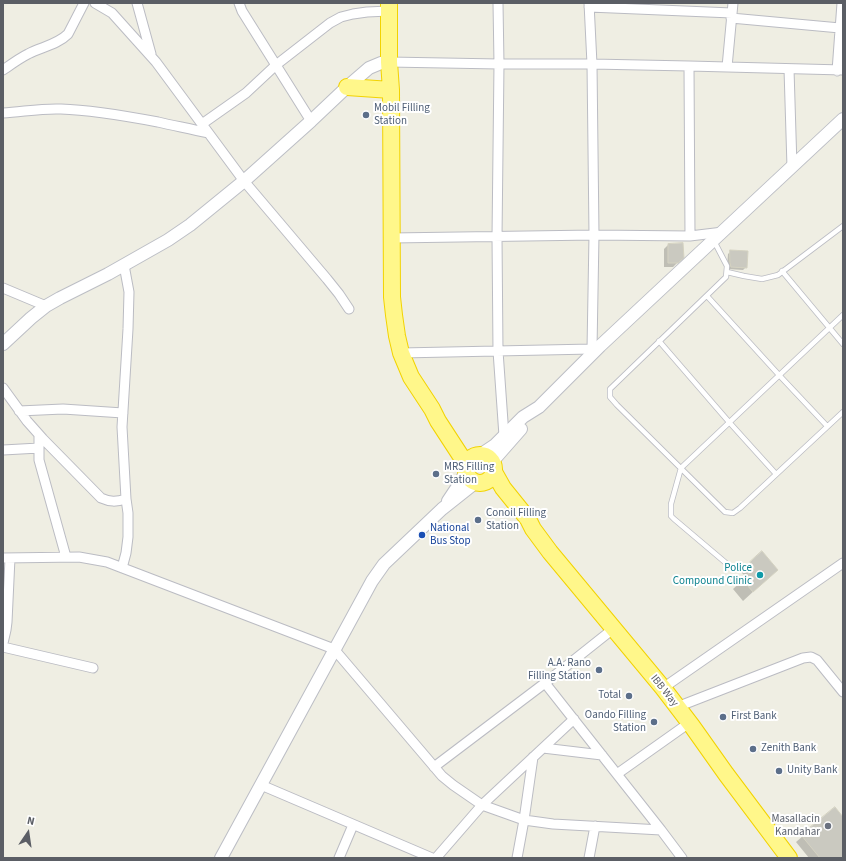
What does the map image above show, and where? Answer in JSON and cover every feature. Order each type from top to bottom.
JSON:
[{"type":"highway","name":"IBB Way","points":[[389,7],[392,297],[397,336],[401,353],[411,377],[438,421],[479,468],[490,488],[520,519],[533,529],[550,552],[663,688],[789,858]]},
{"type":"highway","points":[[347,87],[391,90]]},
{"type":"street","points":[[3,70],[28,54],[52,45],[65,37],[71,29],[84,3]]},
{"type":"street","points":[[95,3],[112,13],[151,56],[244,181],[327,279],[349,309]]},
{"type":"street","points":[[137,3],[151,56]]},
{"type":"street","points":[[239,3],[242,11],[311,121]]},
{"type":"street","points":[[498,3],[498,350],[504,436]]},
{"type":"street","points":[[727,67],[733,3]]},
{"type":"street","points":[[3,344],[46,306],[124,265],[168,240],[190,225],[244,181],[369,68],[380,63],[592,64],[840,70],[842,3]]},
{"type":"street","points":[[596,348],[592,64],[589,5],[732,15],[841,31]]},
{"type":"street","points":[[202,124],[246,92],[276,65],[330,23],[341,17],[389,7]]},
{"type":"street","points":[[688,66],[690,236]]},
{"type":"street","points":[[789,69],[792,167]]},
{"type":"street","points":[[3,113],[60,109],[95,112],[131,116],[208,133]]},
{"type":"street","points":[[221,858],[334,649],[372,581],[384,564],[442,509],[460,483],[479,468],[529,421],[539,406],[596,348],[714,241],[843,119]]},
{"type":"street","points":[[392,238],[594,235],[690,236],[722,232]]},
{"type":"street","points":[[122,568],[128,537],[128,513],[122,427],[129,292],[124,265]]},
{"type":"street","points":[[3,288],[46,306]]},
{"type":"street","points":[[401,353],[596,348]]},
{"type":"street","points":[[3,388],[19,411],[39,435],[101,498],[109,502],[126,499]]},
{"type":"street","points":[[479,468],[495,445],[523,417],[539,406]]},
{"type":"street","points":[[19,411],[63,409],[123,413]]},
{"type":"street","points":[[39,435],[39,460],[66,557]]},
{"type":"street","points":[[3,450],[39,448]]},
{"type":"street","points":[[3,643],[6,630],[6,558],[79,556],[107,562],[334,649],[442,776],[452,785],[482,805],[524,820],[554,824],[661,830]]},
{"type":"street","points":[[663,688],[843,563]]},
{"type":"street","points":[[434,767],[545,683],[613,629]]},
{"type":"street","points":[[3,646],[93,668]]},
{"type":"street","points":[[677,707],[803,658],[811,657],[817,660],[843,692]]},
{"type":"street","points":[[545,683],[682,858]]},
{"type":"street","points":[[436,858],[482,805],[574,719]]},
{"type":"street","points":[[617,774],[690,723]]},
{"type":"street","points":[[544,748],[602,755]]},
{"type":"street","points":[[517,858],[533,757]]},
{"type":"street","points":[[261,785],[418,855],[432,858]]},
{"type":"street","points":[[339,858],[353,825]]},
{"type":"street","points":[[589,858],[595,826]]},
{"type":"lane","points":[[727,272],[762,279],[778,275],[843,226]]},
{"type":"lane","points":[[714,241],[727,266],[726,277],[610,389],[610,397],[725,512],[733,513],[843,412]]},
{"type":"lane","points":[[782,272],[843,344]]},
{"type":"lane","points":[[707,296],[827,426]]},
{"type":"lane","points":[[726,563],[671,516],[671,504],[681,468],[843,315]]},
{"type":"lane","points":[[659,341],[776,474]]},
{"type":"building","points":[[683,243],[684,258],[678,263],[668,263],[668,244]]},
{"type":"building","points":[[730,250],[748,251],[747,268],[731,267]]},
{"type":"building","name":"Police Compound Clinic","points":[[762,551],[778,570],[753,592],[742,579],[755,568],[750,562]]},
{"type":"building","name":"Masallacin Kandahar","points":[[835,807],[843,817],[843,858],[820,858],[801,835]]},
{"type":"place","name":"Mobil Filling Station","points":[[366,115]]},
{"type":"place","name":"MRS Filling Station","points":[[436,474]]},
{"type":"place","name":"Conoil Filling Station","points":[[478,520]]},
{"type":"place","name":"National Bus Stop","points":[[422,535]]},
{"type":"place","name":"Police Compound Clinic","points":[[760,575]]},
{"type":"place","name":"A.A. Rano Filling Station","points":[[599,670]]},
{"type":"place","name":"Total","points":[[629,696]]},
{"type":"place","name":"First Bank","points":[[723,717]]},
{"type":"place","name":"Oando Filling Station","points":[[654,722]]},
{"type":"place","name":"Zenith Bank","points":[[753,749]]},
{"type":"place","name":"Unity Bank","points":[[779,771]]},
{"type":"place","name":"Masallacin Kandahar","points":[[828,826]]}]
